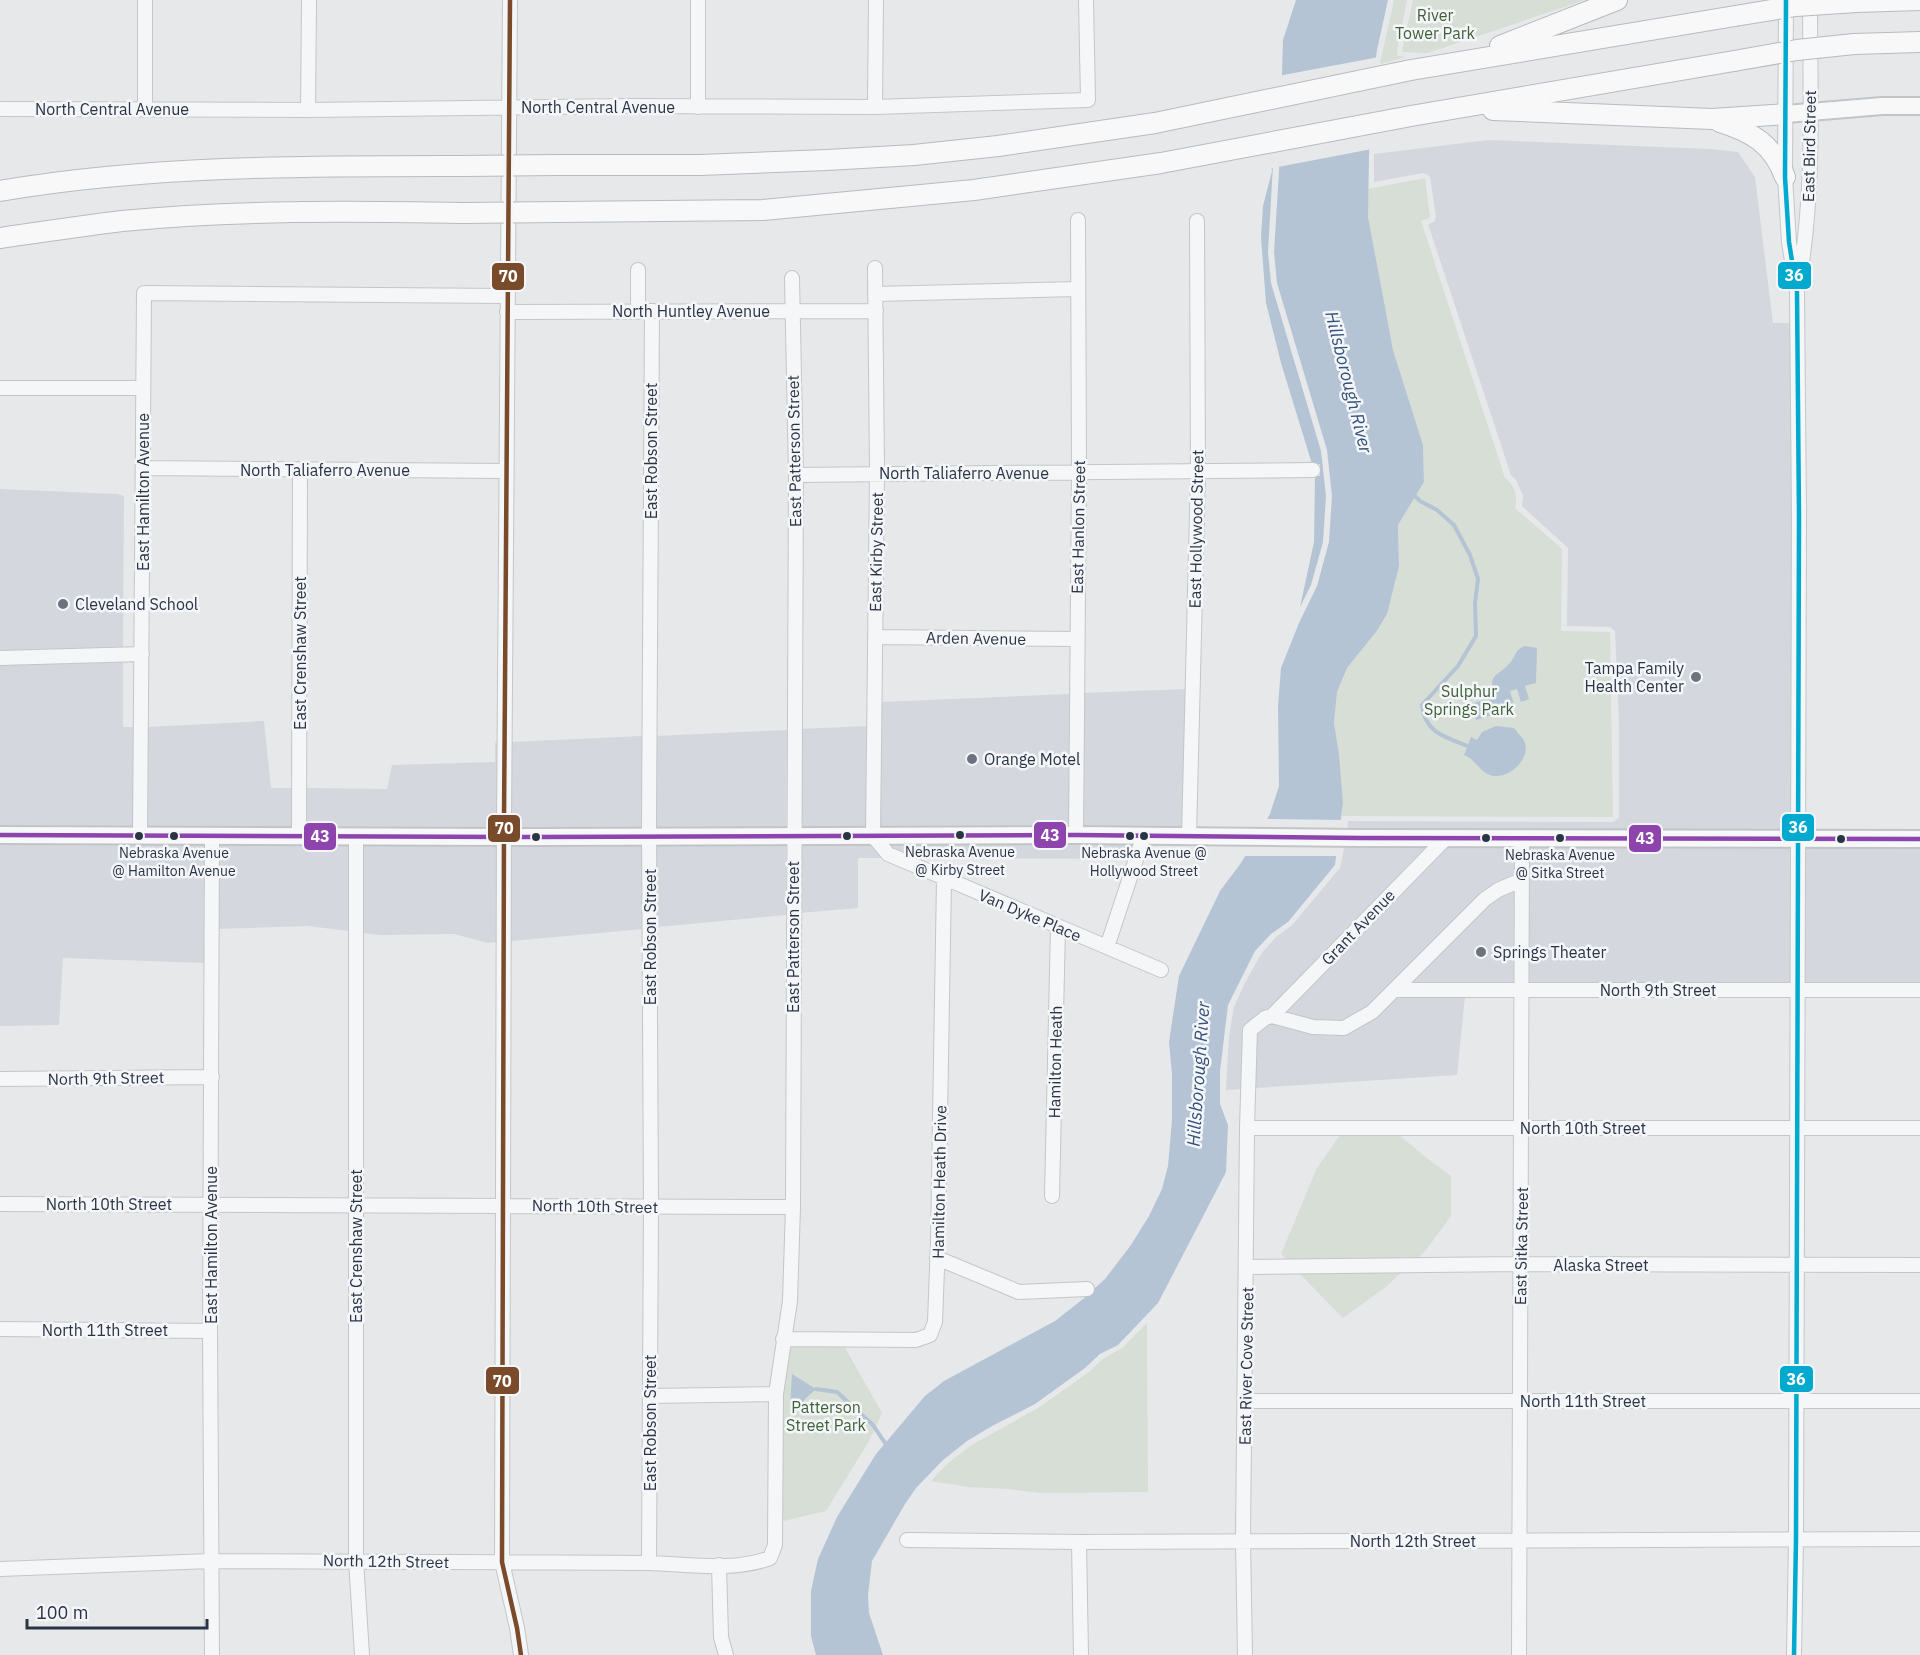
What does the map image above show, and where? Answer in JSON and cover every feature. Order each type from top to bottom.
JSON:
[{"type":"highway","points":[[1463,61],[1617,0]]},
{"type":"highway","points":[[0,191],[75,180],[179,171],[322,166],[700,165],[914,155],[998,146],[1144,125],[1411,70],[1796,6],[1920,0]]},
{"type":"highway","points":[[0,238],[122,221],[206,215],[357,211],[464,213],[763,210],[974,190],[1078,176],[1454,108],[1797,50],[1854,44],[1920,42]]},
{"type":"highway","points":[[1454,108],[1712,119],[1786,114]]},
{"type":"highway","points":[[1712,119],[1746,132],[1762,142],[1782,169],[1785,177]]},
{"type":"main road","points":[[1786,114],[1882,106],[1920,106]]},
{"type":"main road","points":[[0,835],[649,837],[1076,835],[1920,839]]},
{"type":"street","points":[[145,0],[145,110]]},
{"type":"street","points":[[308,110],[309,0]]},
{"type":"street","points":[[510,0],[502,1562],[517,1628],[520,1655]]},
{"type":"street","points":[[698,0],[698,107]]},
{"type":"street","points":[[875,107],[876,0]]},
{"type":"street","name":"North Central Avenue","points":[[0,109],[875,107],[1088,100],[1086,0]]},
{"type":"street","name":"East Bird Street","points":[[1786,0],[1785,177],[1789,242],[1797,292],[1799,516],[1794,1655]]},
{"type":"street","name":"East Bird Street","points":[[1797,292],[1806,243],[1810,183],[1810,0]]},
{"type":"street","name":"East Hanlon Street","points":[[1076,835],[1078,220]]},
{"type":"street","name":"East Hollywood Street","points":[[1189,837],[1198,472],[1197,221]]},
{"type":"street","name":"East Kirby Street","points":[[873,836],[877,473],[875,268]]},
{"type":"street","points":[[638,270],[638,311]]},
{"type":"street","name":"East Patterson Street","points":[[770,1558],[775,1545],[776,1394],[790,1300],[793,1207],[796,476],[792,278]]},
{"type":"street","points":[[876,294],[1078,290]]},
{"type":"street","name":"East Hamilton Avenue","points":[[140,836],[144,293],[507,296]]},
{"type":"street","name":"East Robson Street","points":[[649,1563],[652,311]]},
{"type":"street","name":"North Huntley Avenue","points":[[507,312],[876,311]]},
{"type":"street","points":[[0,388],[143,388]]},
{"type":"street","name":"North Taliaferro Avenue","points":[[143,468],[507,471]]},
{"type":"street","name":"North Taliaferro Avenue","points":[[796,476],[877,473],[1313,470]]},
{"type":"street","name":"East Crenshaw Street","points":[[299,836],[300,471]]},
{"type":"street","name":"Arden Avenue","points":[[874,637],[1077,639]]},
{"type":"street","points":[[0,658],[142,654]]},
{"type":"street","name":"East Hamilton Avenue","points":[[212,836],[210,1330],[212,1655]]},
{"type":"street","name":"East Crenshaw Street","points":[[356,836],[356,1560],[362,1655]]},
{"type":"street","name":"Van Dyke Place","points":[[873,836],[888,854],[1161,970]]},
{"type":"street","points":[[1107,947],[1144,836]]},
{"type":"street","name":"Grant Avenue","points":[[1249,1076],[1250,1030],[1265,1018],[1272,1017],[1446,838]]},
{"type":"street","name":"East Sitka Street","points":[[1519,1655],[1522,838]]},
{"type":"street","name":"Hamilton Heath Drive","points":[[783,1339],[916,1340],[930,1335],[935,1322],[944,879]]},
{"type":"street","points":[[1272,1017],[1312,1027],[1344,1028],[1372,1012],[1485,899],[1498,890],[1521,880]]},
{"type":"street","name":"Hamilton Heath","points":[[1052,1196],[1058,927]]},
{"type":"street","name":"North 9th Street","points":[[1396,990],[1920,990]]},
{"type":"street","name":"East River Cove Street","points":[[1245,1655],[1243,1541],[1249,1076]]},
{"type":"street","name":"North 9th Street","points":[[0,1079],[212,1077]]},
{"type":"street","name":"North 10th Street","points":[[1247,1128],[1920,1128]]},
{"type":"street","name":"North 10th Street","points":[[0,1204],[793,1207]]},
{"type":"street","points":[[937,1258],[1019,1292],[1087,1289]]},
{"type":"street","name":"Alaska Street","points":[[1247,1267],[1520,1264],[1920,1265]]},
{"type":"street","name":"North 11th Street","points":[[0,1329],[210,1330]]},
{"type":"street","points":[[650,1396],[776,1394]]},
{"type":"street","name":"North 11th Street","points":[[1245,1401],[1920,1401]]},
{"type":"street","name":"North 12th Street","points":[[907,1540],[1079,1542],[1920,1539]]},
{"type":"street","points":[[1079,1542],[1080,1655]]},
{"type":"street","name":"North 12th Street","points":[[0,1569],[211,1561],[356,1560],[649,1563],[719,1566],[753,1565],[770,1558]]},
{"type":"street","points":[[719,1566],[721,1637],[726,1655]]},
{"type":"shaded area","points":[[1488,140],[1738,152],[1755,177],[1773,323],[1790,323],[1792,516],[1790,833],[1448,832],[1445,829],[1442,832],[1347,832],[1348,821],[1613,822],[1619,818],[1619,723],[1615,631],[1610,627],[1567,626],[1568,548],[1522,506],[1523,496],[1516,480],[1511,475],[1428,224],[1434,222],[1436,217],[1430,176],[1423,173],[1374,182],[1374,154]]},
{"type":"shaded area","points":[[0,489],[124,496],[123,648],[0,652]]},
{"type":"shaded area","points":[[123,660],[123,727],[134,727],[133,829],[0,829],[0,664]]},
{"type":"shaded area","points":[[1186,689],[1182,830],[1083,829],[1083,693]]},
{"type":"shaded area","points":[[1069,694],[1069,829],[880,830],[881,702]]},
{"type":"shaded area","points":[[264,721],[271,788],[292,788],[292,830],[147,829],[148,727]]},
{"type":"shaded area","points":[[867,726],[866,830],[800,830],[801,729]]},
{"type":"shaded area","points":[[787,730],[786,830],[656,830],[656,736]]},
{"type":"shaded area","points":[[642,736],[642,830],[511,830],[511,742]]},
{"type":"shaded area","points":[[495,743],[497,743],[497,830],[306,830],[306,788],[387,789],[392,765],[495,762]]},
{"type":"shaded area","points":[[0,841],[205,842],[205,963],[63,958],[59,1025],[0,1026]]},
{"type":"shaded area","points":[[219,842],[350,842],[349,931],[308,926],[219,929]]},
{"type":"shaded area","points":[[364,842],[497,843],[497,942],[488,943],[454,934],[380,935],[363,933]]},
{"type":"shaded area","points":[[786,842],[786,915],[657,927],[656,843]]},
{"type":"shaded area","points":[[800,842],[869,842],[883,858],[858,858],[858,908],[800,913]]},
{"type":"shaded area","points":[[887,842],[1135,842],[1130,859],[913,858],[893,849]]},
{"type":"shaded area","points":[[511,843],[642,843],[643,929],[511,941]]},
{"type":"shaded area","points":[[1345,844],[1430,844],[1268,1011],[1260,1013],[1246,1026],[1243,1030],[1241,1089],[1226,1090],[1229,1036],[1234,1007],[1244,985],[1261,954],[1275,938],[1292,925],[1340,868]]},
{"type":"shaded area","points":[[1449,844],[1515,845],[1514,876],[1495,884],[1480,895],[1367,1007],[1342,1022],[1314,1020],[1284,1013]]},
{"type":"shaded area","points":[[1529,845],[1790,847],[1790,984],[1528,984]]},
{"type":"shaded area","points":[[1920,845],[1920,984],[1804,984],[1804,847]]},
{"type":"shaded area","points":[[1514,890],[1514,984],[1411,984],[1490,904]]},
{"type":"shaded area","points":[[1399,996],[1465,996],[1457,1075],[1255,1088],[1257,1033],[1268,1023],[1312,1033],[1376,1017]]},
{"type":"green space","points":[[1394,0],[1407,0],[1397,51],[1398,56],[1406,57],[1380,64]]},
{"type":"green space","name":"River Tower Park","points":[[1413,0],[1585,0],[1428,53],[1402,52]]},
{"type":"green space","name":"Sulphur Springs Park","points":[[1425,178],[1430,218],[1421,221],[1505,478],[1515,492],[1515,508],[1562,549],[1561,631],[1610,632],[1613,817],[1342,816],[1339,754],[1334,723],[1337,692],[1347,668],[1376,632],[1399,566],[1398,525],[1424,482],[1423,445],[1393,350],[1377,270],[1368,217],[1368,189]]},
{"type":"green space","points":[[1340,1135],[1399,1135],[1451,1176],[1451,1216],[1417,1259],[1287,1260],[1281,1254],[1317,1168]]},
{"type":"green space","points":[[1403,1271],[1387,1286],[1343,1318],[1299,1273]]},
{"type":"green space","points":[[1147,1323],[1148,1492],[1040,1493],[968,1487],[931,1481],[947,1464],[970,1446],[1038,1408],[1089,1372],[1104,1358],[1122,1348]]},
{"type":"green space","name":"Patterson Street Park","points":[[783,1339],[840,1339],[882,1413],[869,1441],[826,1511],[775,1523]]},
{"type":"water","name":"Hillsborough River","points":[[1296,0],[1388,0],[1370,98],[1368,217],[1393,350],[1423,445],[1424,482],[1398,525],[1399,566],[1387,614],[1376,632],[1347,668],[1337,692],[1334,723],[1343,803],[1335,865],[1288,922],[1271,934],[1255,951],[1228,1005],[1220,1071],[1220,1104],[1228,1125],[1226,1172],[1158,1303],[1118,1345],[1100,1354],[1085,1368],[1035,1404],[967,1441],[943,1460],[916,1488],[872,1561],[868,1595],[869,1613],[883,1655],[816,1655],[811,1636],[811,1591],[818,1559],[837,1517],[876,1454],[925,1396],[944,1381],[1055,1321],[1083,1299],[1105,1279],[1131,1245],[1149,1216],[1162,1189],[1168,1166],[1172,1120],[1169,1042],[1179,976],[1220,891],[1241,863],[1270,814],[1279,786],[1278,706],[1281,668],[1317,586],[1329,542],[1332,496],[1327,450],[1277,283],[1274,252],[1283,40]]},
{"type":"water","points":[[1274,148],[1268,252],[1271,283],[1321,451],[1326,496],[1323,542],[1311,585],[1300,607],[1314,542],[1315,476],[1320,476],[1320,464],[1312,464],[1281,363],[1266,303],[1261,237],[1263,206],[1272,171],[1269,149]]},
{"type":"water","points":[[1525,646],[1537,648],[1536,683],[1525,686],[1529,699],[1521,702],[1517,689],[1510,691],[1515,708],[1476,720],[1470,704],[1494,697],[1493,679]]},
{"type":"water","points":[[1496,726],[1514,728],[1524,741],[1526,749],[1522,761],[1512,771],[1500,776],[1489,775],[1464,755],[1471,737],[1477,740],[1482,732]]},
{"type":"water","points":[[792,1374],[816,1389],[804,1400],[804,1407],[790,1407]]},
{"type":"pier","points":[[1379,57],[1373,99],[1372,149],[1268,169],[1266,149],[1277,148],[1278,76]]},
{"type":"pier","points":[[1264,819],[1345,820],[1340,856],[1242,856]]},
{"type":"waterway","points":[[1413,494],[1454,525],[1470,555],[1478,579],[1475,603],[1476,636],[1458,666],[1422,705],[1427,722],[1432,728],[1468,746]]},
{"type":"waterway","points":[[816,1389],[837,1392],[873,1425],[887,1446]]},
{"type":"transit line","name":"70","points":[[510,0],[504,820],[502,1562],[521,1655]]},
{"type":"transit line","name":"36","points":[[1786,0],[1785,177],[1789,242],[1797,292],[1799,516],[1794,1655]]},
{"type":"transit line","name":"43","points":[[0,835],[537,837],[1076,835],[1920,839]]},
{"type":"place","name":"Cleveland School","points":[[63,604]]},
{"type":"place","name":"Tampa Family Health Center","points":[[1696,677]]},
{"type":"place","name":"Orange Motel","points":[[972,759]]},
{"type":"place","name":"Nebraska Avenue @ Kirby Street","points":[[960,835]]},
{"type":"place","name":"Nebraska Avenue @ Hamilton Avenue","points":[[174,836]]},
{"type":"place","name":"Nebraska Avenue @ Hollywood Street","points":[[1144,836]]},
{"type":"place","name":"Nebraska Avenue @ Sitka Street","points":[[1560,838]]},
{"type":"place","name":"Springs Theater","points":[[1481,952]]}]
